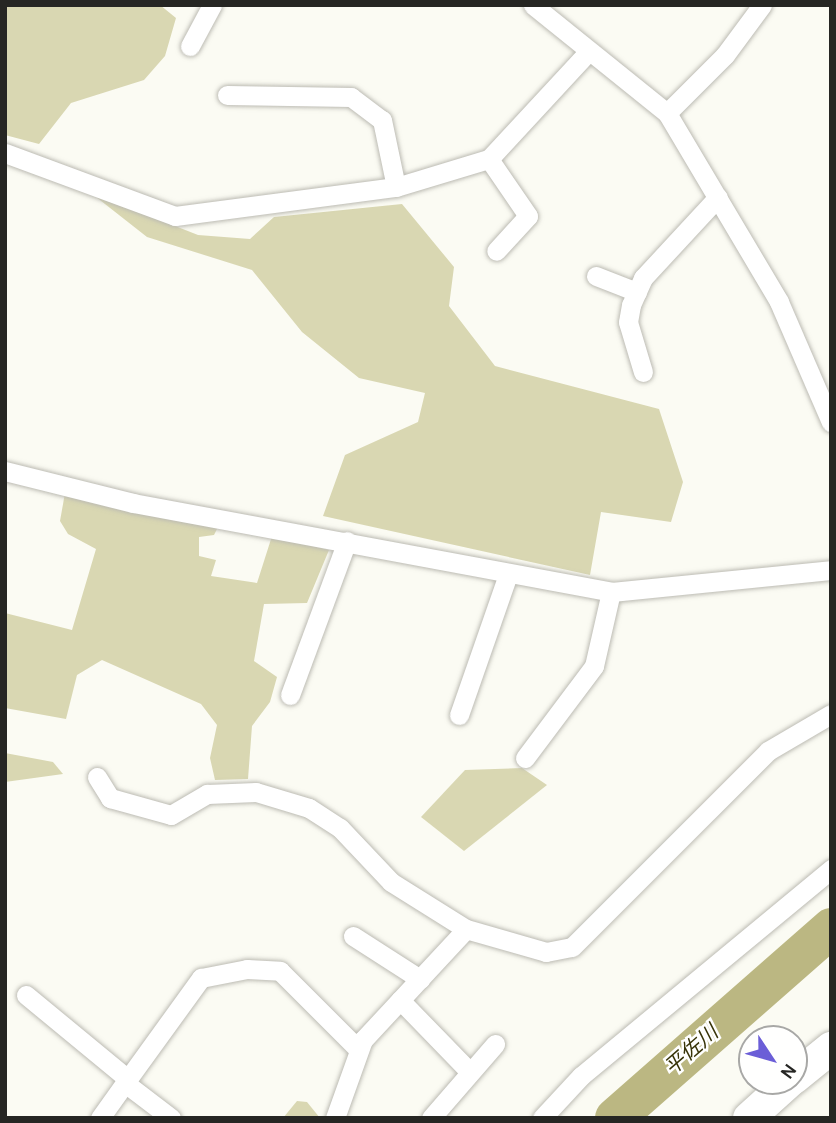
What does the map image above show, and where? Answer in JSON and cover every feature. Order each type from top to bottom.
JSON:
[{"type":"main road","points":[[808,1066],[831,1048]]},
{"type":"main road","points":[[749,1118],[774,1095]]},
{"type":"street","points":[[190,46],[212,5]]},
{"type":"street","points":[[533,5],[667,113],[779,302],[831,422]]},
{"type":"street","points":[[667,113],[725,55],[762,5]]},
{"type":"street","points":[[5,153],[175,215],[396,187],[489,159],[557,93],[589,51]]},
{"type":"street","points":[[227,96],[351,97],[382,120],[396,187]]},
{"type":"street","points":[[489,159],[528,216],[496,251]]},
{"type":"street","points":[[643,372],[628,322],[637,292],[718,197]]},
{"type":"street","points":[[596,276],[637,292]]},
{"type":"street","points":[[5,471],[133,503],[611,592],[831,570]]},
{"type":"street","points":[[290,695],[347,541]]},
{"type":"street","points":[[459,715],[508,574]]},
{"type":"street","points":[[525,758],[594,666],[611,592]]},
{"type":"street","points":[[97,777],[110,798],[171,815],[207,794],[256,792],[309,808],[340,828],[391,882],[466,929],[546,952],[572,947],[768,751],[831,714]]},
{"type":"street","points":[[542,1118],[581,1076],[831,869]]},
{"type":"street","points":[[335,1118],[358,1048],[466,929]]},
{"type":"street","points":[[353,936],[419,979]]},
{"type":"street","points":[[100,1118],[201,978],[247,969],[280,971],[358,1048]]},
{"type":"street","points":[[26,995],[171,1118]]},
{"type":"street","points":[[400,1000],[468,1070]]},
{"type":"street","points":[[431,1118],[468,1070],[495,1044]]},
{"type":"shaded area","points":[[5,5],[160,5],[176,18],[165,56],[144,80],[71,103],[39,144],[5,135]]},
{"type":"shaded area","points":[[91,193],[198,235],[250,239],[274,217],[402,204],[454,267],[449,306],[495,366],[659,409],[683,482],[671,522],[601,512],[590,575],[323,516],[345,455],[418,422],[425,393],[359,378],[302,332],[252,270],[147,237]]},
{"type":"shaded area","points":[[65,493],[218,527],[214,535],[199,537],[199,556],[216,560],[211,576],[257,583],[272,536],[329,550],[307,603],[264,604],[254,661],[277,677],[270,702],[252,726],[248,779],[215,780],[210,758],[217,725],[201,704],[102,660],[77,675],[66,719],[5,708],[5,613],[72,630],[96,549],[68,534],[60,521]]},
{"type":"shaded area","points":[[5,753],[53,762],[63,774],[5,782]]},
{"type":"shaded area","points":[[522,768],[547,785],[464,851],[421,817],[465,770]]},
{"type":"shaded area","points":[[297,1101],[307,1102],[320,1118],[283,1118]]},
{"type":"waterway","name":"平佐川","points":[[615,1118],[831,928]]}]
